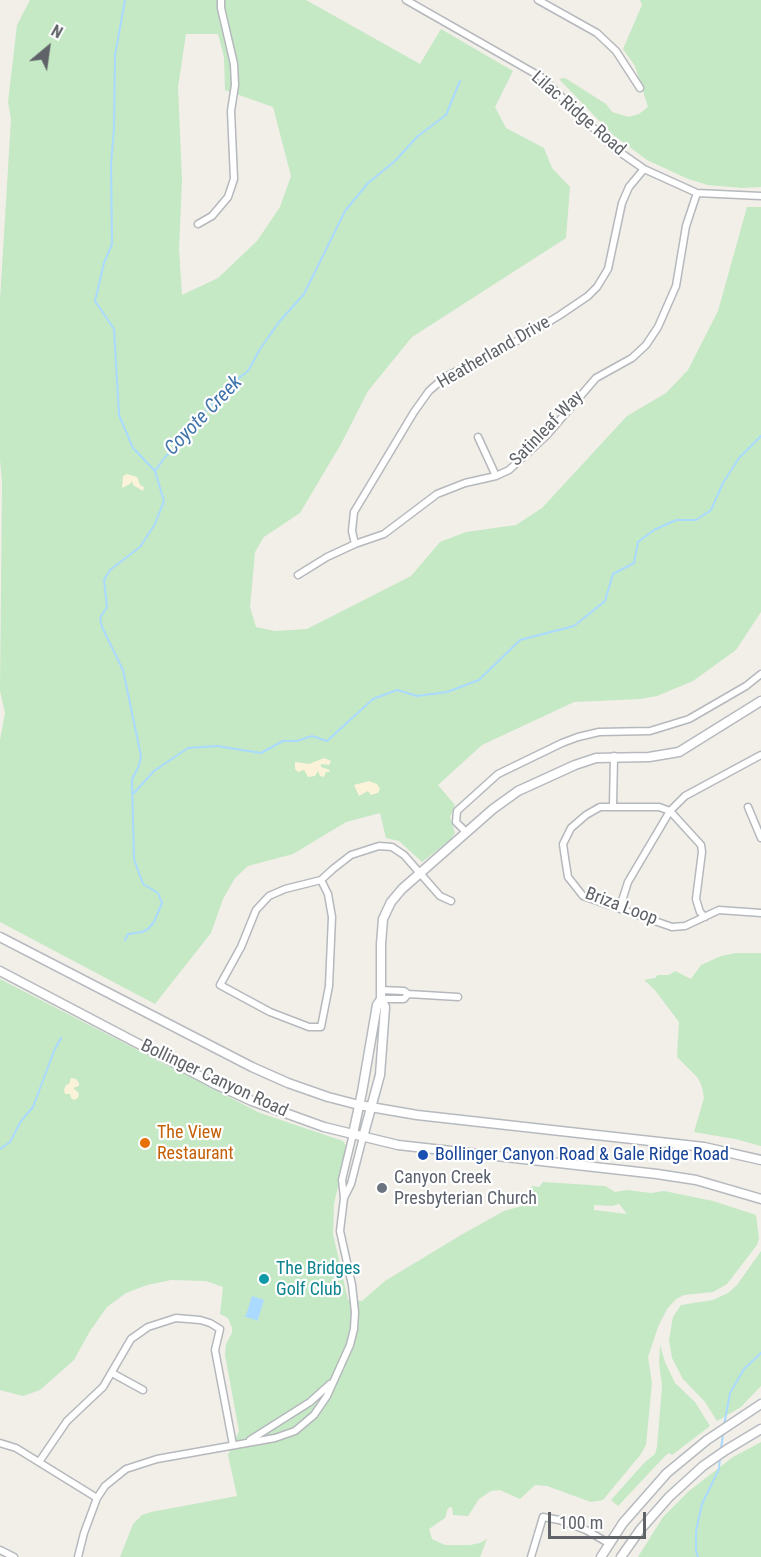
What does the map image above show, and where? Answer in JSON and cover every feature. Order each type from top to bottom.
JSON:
[{"type":"main road","points":[[363,1137],[381,1064],[385,1007],[381,994],[383,919],[391,902],[402,889],[466,832],[518,791],[596,758],[649,757],[679,752],[761,701]]},
{"type":"main road","name":"Bollinger Canyon Road","points":[[0,937],[252,1067],[288,1083],[359,1105],[417,1114],[658,1140],[704,1147],[761,1160]]},
{"type":"main road","name":"Bollinger Canyon Road","points":[[0,971],[252,1101],[290,1116],[363,1137],[415,1147],[657,1174],[696,1180],[761,1199]]},
{"type":"main road","points":[[352,1134],[381,994]]},
{"type":"main road","points":[[601,1557],[639,1504],[667,1473],[707,1440],[761,1404]]},
{"type":"main road","points":[[621,1557],[640,1530],[669,1497],[703,1467],[761,1429]]},
{"type":"street","points":[[198,224],[212,216],[228,197],[234,179],[231,111],[235,85],[234,64],[221,8],[222,0]]},
{"type":"street","name":"Lilac Ridge Road","points":[[406,0],[541,77],[614,148],[644,169],[697,193],[761,196]]},
{"type":"street","points":[[538,0],[597,33],[616,51],[640,88]]},
{"type":"street","name":"Heatherland Drive","points":[[355,544],[352,531],[354,512],[429,391],[444,377],[520,339],[560,315],[597,287],[608,269],[622,203],[629,187],[644,169]]},
{"type":"street","name":"Satinleaf Way","points":[[298,575],[327,557],[384,534],[437,494],[509,470],[520,462],[596,378],[632,358],[646,345],[658,327],[676,286],[686,226],[697,193]]},
{"type":"street","points":[[478,437],[496,476]]},
{"type":"street","points":[[466,832],[456,822],[457,811],[498,774],[578,737],[599,732],[650,731],[689,719],[746,686],[761,674]]},
{"type":"street","points":[[620,907],[628,882],[670,811],[685,796],[761,755]]},
{"type":"street","points":[[614,756],[614,806]]},
{"type":"street","name":"Briza Loop","points":[[670,811],[659,807],[614,806],[600,807],[586,815],[572,828],[563,843],[568,877],[576,888],[583,896],[672,927],[685,927],[719,910],[761,913]]},
{"type":"street","points":[[748,807],[761,838]]},
{"type":"street","points":[[670,811],[701,845],[696,899],[700,912],[705,917]]},
{"type":"street","points":[[321,880],[328,894],[332,917],[329,986],[321,1027],[309,1027],[270,1012],[220,985],[241,947],[256,910],[269,896],[285,889],[321,880],[351,855],[379,846],[392,847],[398,851],[440,896],[451,901]]},
{"type":"street","points":[[381,994],[404,999],[408,994],[458,997]]},
{"type":"street","points":[[78,1557],[97,1498],[105,1486],[126,1469],[157,1459],[275,1438],[295,1431],[315,1415],[327,1396],[350,1345],[354,1329],[352,1285],[340,1231],[344,1198],[342,1180],[352,1134]]},
{"type":"street","points":[[344,1198],[351,1184],[363,1137]]},
{"type":"street","points":[[39,1462],[66,1421],[94,1398],[131,1340],[148,1327],[176,1318],[210,1323],[220,1329],[216,1350],[233,1445]]},
{"type":"street","points":[[112,1373],[143,1390]]},
{"type":"street","points":[[246,1442],[310,1402],[333,1382]]},
{"type":"street","points":[[0,1443],[16,1448],[97,1498]]},
{"type":"street","points":[[531,1557],[543,1517],[586,1530],[610,1544]]},
{"type":"street","points":[[0,1550],[14,1557]]},
{"type":"green space","points":[[30,0],[306,0],[420,64],[441,29],[513,71],[495,107],[506,128],[544,148],[552,168],[570,187],[566,238],[412,337],[368,391],[341,444],[300,513],[264,537],[255,552],[250,607],[256,627],[275,631],[307,629],[411,576],[440,542],[466,532],[516,525],[542,508],[627,416],[666,393],[688,370],[718,311],[747,207],[761,207],[761,612],[736,650],[693,681],[657,696],[574,702],[482,745],[438,785],[455,805],[450,817],[455,833],[450,840],[422,862],[399,841],[386,838],[380,813],[346,822],[293,854],[248,866],[235,878],[223,899],[211,933],[155,1004],[0,922],[0,740],[5,713],[0,691],[2,483],[0,300],[11,119],[8,102],[17,25]],"holes":[[[186,34],[218,34],[224,57],[225,90],[273,107],[291,176],[280,207],[257,241],[218,278],[182,295],[179,249],[182,180],[178,87]]]},
{"type":"green space","points":[[640,0],[761,0],[761,187],[708,185],[688,179],[647,160],[612,134],[559,79],[565,78],[606,104],[612,112],[629,117],[639,114],[648,107],[635,66],[623,49],[642,5]]},
{"type":"green space","points":[[736,953],[761,953],[761,1146],[694,1132],[704,1098],[702,1087],[698,1078],[677,1057],[679,1022],[654,989],[644,980],[655,978],[658,975],[669,975],[675,971],[691,979],[701,965],[721,956]]},
{"type":"green space","name":"The Bridges Golf Club","points":[[0,979],[260,1113],[343,1141],[347,1148],[334,1204],[333,1234],[348,1300],[362,1301],[385,1281],[461,1235],[504,1211],[533,1203],[528,1197],[529,1189],[532,1186],[539,1187],[543,1182],[605,1186],[615,1192],[664,1191],[713,1201],[756,1215],[759,1238],[757,1245],[727,1284],[713,1292],[684,1295],[676,1299],[667,1309],[658,1327],[648,1357],[652,1383],[646,1445],[641,1454],[603,1500],[591,1502],[547,1486],[535,1485],[520,1499],[500,1490],[491,1491],[479,1499],[468,1516],[453,1515],[452,1507],[448,1508],[445,1518],[429,1529],[432,1539],[445,1545],[470,1545],[487,1539],[480,1557],[120,1557],[133,1524],[142,1515],[237,1496],[228,1455],[239,1431],[225,1355],[232,1328],[228,1318],[220,1314],[223,1287],[206,1281],[171,1280],[147,1285],[126,1293],[107,1307],[74,1360],[40,1390],[23,1396],[0,1390]],"holes":[[[619,1204],[627,1214],[594,1210],[594,1205]]]},
{"type":"green space","points":[[761,1251],[761,1386],[741,1407],[717,1421],[705,1402],[683,1379],[672,1358],[669,1340],[673,1317],[681,1305],[713,1300],[728,1293],[737,1285]]},
{"type":"green space","points":[[660,1345],[675,1383],[695,1402],[710,1426],[672,1455],[669,1453],[665,1456],[618,1506],[611,1500],[655,1454],[657,1447],[662,1386],[659,1362]]},
{"type":"green space","points":[[761,1442],[761,1557],[638,1557],[663,1517],[689,1491],[733,1457]]},
{"type":"sand","points":[[127,474],[137,477],[140,485],[144,487],[143,491],[133,485],[132,481],[122,488],[123,476]]},
{"type":"sand","points":[[324,758],[331,761],[329,765],[321,764],[321,767],[330,770],[324,777],[320,776],[318,771],[315,776],[308,777],[304,770],[298,772],[295,769],[295,762],[309,764]]},
{"type":"sand","points":[[369,781],[377,784],[380,789],[378,793],[371,795],[368,791],[359,796],[354,785]]},
{"type":"sand","points":[[71,1078],[76,1079],[79,1083],[79,1086],[73,1088],[79,1093],[78,1098],[74,1100],[70,1094],[65,1094],[64,1090]]},
{"type":"water","points":[[252,1296],[264,1300],[259,1321],[243,1316],[246,1315]]},
{"type":"waterway","name":"Coyote Creek","points":[[125,0],[115,55],[111,164],[112,244],[104,263],[95,301],[114,329],[119,415],[133,448],[155,471],[164,501],[155,524],[140,547],[110,570],[104,580],[107,607],[100,618],[102,627],[123,670],[141,756],[132,779],[134,859],[143,884],[158,893],[162,903],[154,922],[148,929],[128,934],[125,940]]},
{"type":"waterway","name":"Coyote Creek","points":[[155,471],[226,388],[248,371],[279,322],[304,294],[345,211],[368,183],[395,161],[418,136],[446,115],[460,81]]},
{"type":"waterway","points":[[134,793],[154,771],[188,748],[217,746],[261,753],[283,741],[297,741],[312,736],[327,741],[373,699],[397,690],[417,696],[447,692],[479,680],[520,640],[574,626],[605,601],[613,574],[634,563],[638,542],[654,530],[676,520],[696,520],[711,510],[723,483],[739,458],[761,436]]},
{"type":"waterway","name":"Coyote Creek","points":[[0,1149],[10,1142],[21,1121],[33,1107],[61,1038]]},
{"type":"waterway","points":[[724,1425],[730,1393],[744,1369],[761,1353]]},
{"type":"waterway","points":[[721,1449],[723,1434]]},
{"type":"waterway","points":[[698,1557],[696,1531],[702,1504],[719,1469],[720,1458]]},
{"type":"place","name":"The View Restaurant","points":[[145,1143]]},
{"type":"place","name":"Bollinger Canyon Road & Gale Ridge Road","points":[[423,1155]]},
{"type":"place","name":"Canyon Creek Presbyterian Church","points":[[382,1188]]},
{"type":"place","name":"The Bridges Golf Club","points":[[264,1279]]}]
